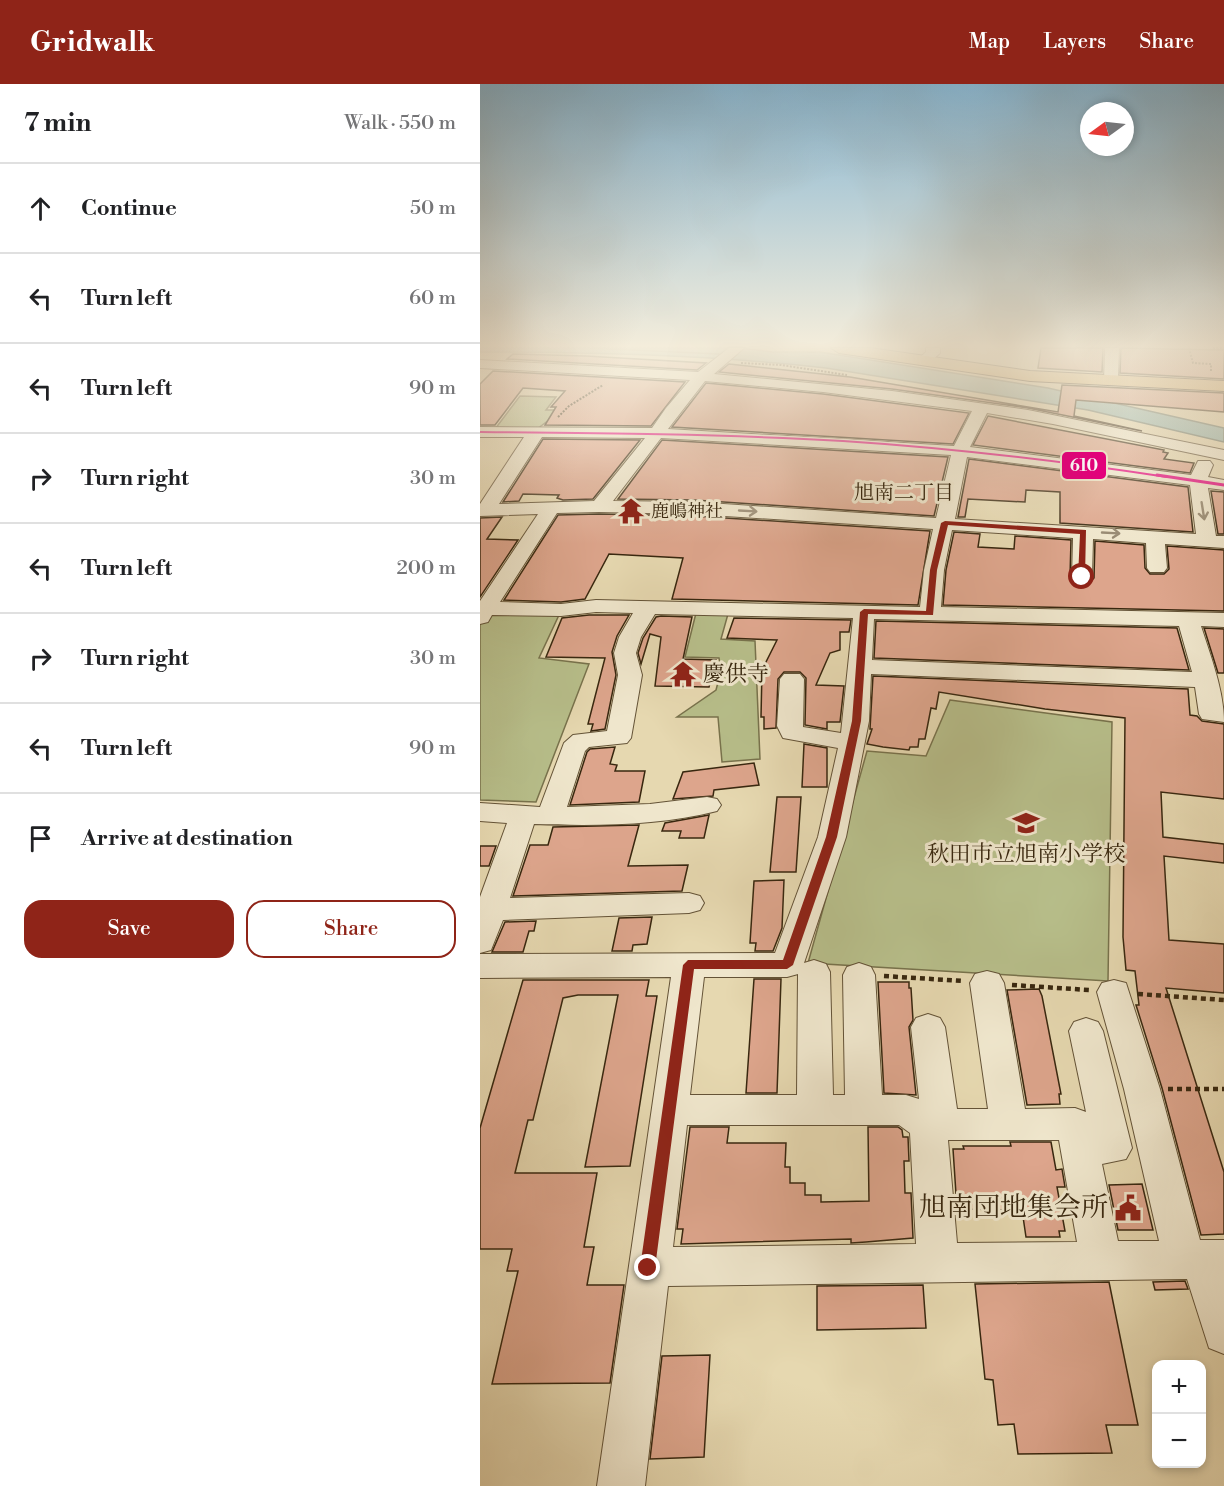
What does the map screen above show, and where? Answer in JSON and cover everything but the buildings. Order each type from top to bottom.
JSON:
[{"type":"street","points":[[599,506],[657,433],[669,413]]},
{"type":"street","points":[[930,613],[934,570],[960,451],[979,413]]},
{"type":"street","points":[[483,510],[599,506],[694,508],[1216,541],[1198,482],[1216,454],[1146,437],[1011,413]]},
{"type":"street","points":[[480,432],[657,433],[778,438],[960,451],[1224,485]]},
{"type":"street","points":[[483,510],[532,436],[538,432]]},
{"type":"street","points":[[482,611],[551,508]]},
{"type":"street","points":[[1082,577],[1083,532]]},
{"type":"street","points":[[1155,536],[1157,568]]},
{"type":"street","points":[[482,611],[561,610],[596,606],[1224,620]]},
{"type":"street","points":[[480,942],[485,909],[573,747],[582,740],[618,738],[630,675],[625,653],[630,637],[648,607]]},
{"type":"street","points":[[480,966],[787,965],[831,837],[852,742],[860,688],[859,667],[864,612]]},
{"type":"street","points":[[1188,619],[1206,680],[1211,714],[1224,715]]},
{"type":"street","points":[[859,667],[1206,680]]},
{"type":"street","points":[[792,679],[790,726],[792,733],[852,742]]},
{"type":"street","points":[[480,812],[536,817],[607,817],[707,805]]},
{"type":"street","points":[[485,909],[689,903]]},
{"type":"street","points":[[621,1486],[688,965]]},
{"type":"street","points":[[814,972],[815,1110]]},
{"type":"street","points":[[859,975],[864,1110]]},
{"type":"street","points":[[987,983],[1009,1125]]},
{"type":"street","points":[[1114,992],[1142,1089],[1203,1260],[1224,1333]]},
{"type":"street","points":[[928,1027],[934,1125],[938,1263]]},
{"type":"street","points":[[1079,1148],[1113,1148],[1086,1031]]},
{"type":"street","points":[[669,1110],[906,1110],[934,1125],[1075,1124],[1101,1261]]},
{"type":"street","points":[[648,1268],[1203,1260]]},
{"type":"path","points":[[538,432],[560,413]]},
{"type":"path","points":[[1142,1089],[1224,1089]]},
{"type":"green space","points":[[507,413],[557,413],[537,429],[495,429]]},
{"type":"green space","points":[[696,613],[728,614],[721,639],[755,641],[760,759],[722,762],[718,717],[677,717],[716,690],[721,671],[719,658],[685,657]]},
{"type":"green space","points":[[480,614],[559,615],[539,658],[589,664],[536,802],[480,800]]},
{"type":"green space","name":"秋田市立旭南小学校","points":[[950,700],[1112,722],[1108,981],[808,963],[867,751],[926,756]]},
{"type":"water","points":[[1103,413],[1160,413],[1224,428],[1224,442]]},
{"type":"transit line","name":"610","points":[[480,432],[601,433],[842,441],[1061,462],[1224,485]]},
{"type":"place","name":"鹿嶋神社","points":[[631,511]]},
{"type":"place","name":"慶供寺","points":[[683,674]]},
{"type":"place","name":"秋田市立旭南小学校","points":[[1026,823]]},
{"type":"place","name":"旭南団地集会所","points":[[1128,1208]]},
{"type":"district","name":"旭南二丁目","points":[[904,493]]},
{"type":"route","points":[[648,1268],[688,965],[787,965],[831,837],[856,721],[864,612],[930,613],[934,570],[945,523],[1083,532],[1082,577]]}]
